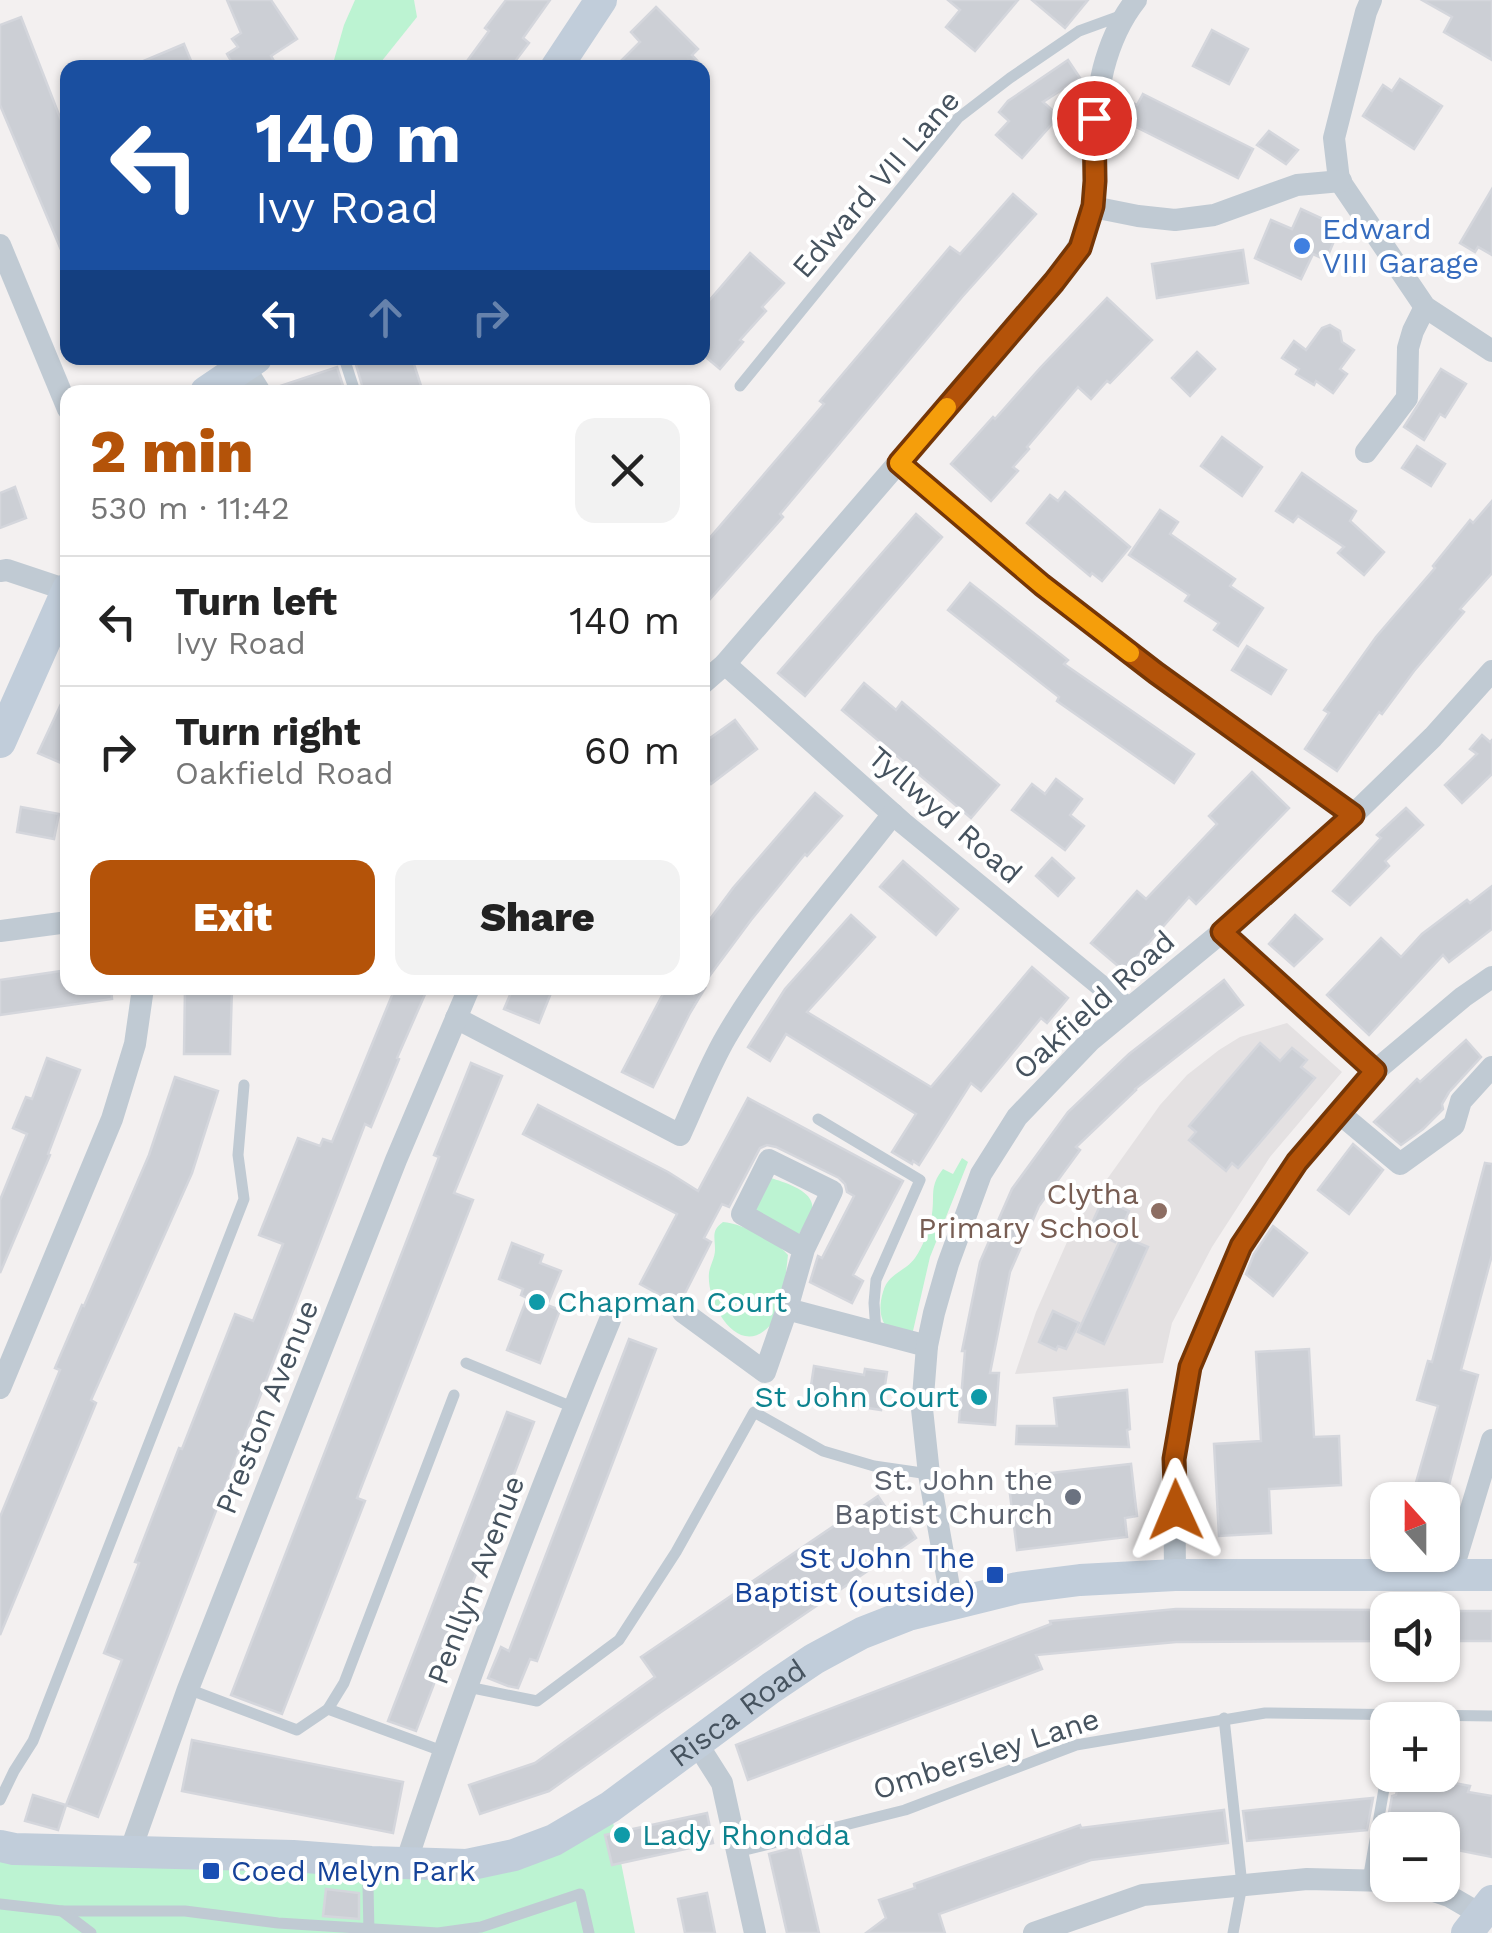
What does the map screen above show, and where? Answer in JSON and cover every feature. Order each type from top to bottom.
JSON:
[{"type":"main road","points":[[561,60],[601,0]]},
{"type":"main road","points":[[222,385],[253,372]]},
{"type":"main road","points":[[0,742],[60,605]]},
{"type":"main road","name":"Risca Road","points":[[0,1846],[466,1866],[514,1855],[554,1840],[610,1807],[785,1678],[846,1642],[908,1614],[1018,1588],[1080,1580],[1175,1575],[1492,1575]]},
{"type":"street","points":[[1371,0],[1334,138],[1341,182],[1426,307],[1492,351]]},
{"type":"street","points":[[710,677],[899,463],[1080,248],[1093,206],[1094,118],[1102,72],[1131,7]]},
{"type":"street","points":[[1093,206],[1174,220],[1214,215],[1297,185],[1341,182]]},
{"type":"street","points":[[0,244],[60,390]]},
{"type":"street","points":[[1366,452],[1407,398],[1408,348],[1426,307]]},
{"type":"street","points":[[899,463],[1042,585],[1353,815]]},
{"type":"street","points":[[0,571],[60,587]]},
{"type":"street","name":"Tyllwyd Road","points":[[725,664],[894,814],[1128,1008]]},
{"type":"street","name":"Oakfield Road","points":[[952,1604],[922,1409],[927,1346],[948,1264],[980,1174],[1017,1117],[1080,1051],[1353,815],[1433,737],[1492,671]]},
{"type":"street","points":[[456,1018],[680,1135],[726,1038],[787,946],[894,814]]},
{"type":"street","points":[[0,930],[60,923]]},
{"type":"street","points":[[1222,932],[1375,1071]]},
{"type":"street","points":[[1175,1575],[1174,1459],[1190,1367],[1241,1246],[1297,1162],[1375,1071],[1492,977]]},
{"type":"street","points":[[0,1388],[112,1119],[135,1044],[142,995]]},
{"type":"street","name":"Preston Avenue","points":[[130,1852],[188,1689],[396,1160],[466,995]]},
{"type":"street","points":[[1339,1113],[1400,1164],[1454,1125],[1462,1102],[1492,1066]]},
{"type":"street","points":[[683,1312],[765,1372],[804,1250]]},
{"type":"street","points":[[787,1309],[927,1346]]},
{"type":"street","name":"Penllyn Avenue","points":[[406,1863],[442,1751],[610,1320]]},
{"type":"street","points":[[1451,1576],[1492,1440]]},
{"type":"street","points":[[696,1742],[722,1784],[755,1933]]},
{"type":"street","points":[[1034,1933],[1143,1895],[1307,1879],[1370,1880]]},
{"type":"street","points":[[1459,1902],[1480,1916]]},
{"type":"lane","name":"Edward VII Lane","points":[[740,386],[958,118],[1079,31],[1131,7]]},
{"type":"lane","points":[[0,1800],[33,1741],[244,1198],[238,1154],[244,1085]]},
{"type":"lane","points":[[818,1120],[920,1180],[876,1280],[876,1332]]},
{"type":"lane","points":[[466,1363],[574,1408]]},
{"type":"lane","points":[[188,1689],[297,1730],[328,1709],[344,1683],[454,1395]]},
{"type":"lane","points":[[468,1686],[537,1701],[619,1640],[676,1552],[754,1412],[823,1451],[874,1466],[929,1474]]},
{"type":"lane","points":[[328,1709],[442,1751]]},
{"type":"lane","name":"Ombersley Lane","points":[[737,1852],[905,1810],[1076,1744],[1265,1713],[1370,1716]]},
{"type":"lane","name":"Ombersley Lane","points":[[1460,1716],[1492,1716]]},
{"type":"lane","points":[[1224,1718],[1242,1885],[1234,1933]]},
{"type":"lane","points":[[369,1931],[371,1862]]},
{"type":"lane","points":[[0,1904],[62,1912],[184,1910],[274,1928],[438,1932],[481,1926],[580,1894],[588,1933]]},
{"type":"lane","points":[[62,1912],[92,1933]]},
{"type":"shaded area","name":"Clytha Primary School","points":[[1287,1023],[1342,1072],[1270,1157],[1212,1247],[1172,1323],[1163,1363],[1015,1374],[1036,1312],[1075,1224],[1160,1105],[1187,1075],[1219,1050],[1240,1037]]},
{"type":"green space","points":[[355,0],[414,0],[417,17],[383,60],[334,60]]},
{"type":"green space","points":[[962,1158],[968,1162],[930,1257],[913,1331],[888,1330],[881,1311],[885,1286],[918,1253],[931,1219],[936,1181],[943,1169],[953,1174]]},
{"type":"green space","points":[[771,1178],[795,1187],[810,1199],[811,1212],[799,1234],[757,1218],[753,1205]]},
{"type":"green space","points":[[723,1222],[758,1234],[788,1255],[779,1309],[760,1334],[737,1333],[727,1325],[713,1300],[709,1273],[715,1253],[715,1231]]},
{"type":"green space","points":[[610,1807],[635,1933],[0,1933],[0,1845],[467,1865]]},
{"type":"building","points":[[227,0],[271,0],[297,39],[271,56],[273,60],[230,60],[227,54],[238,47],[232,39],[241,33]]},
{"type":"building","points":[[506,0],[550,0],[523,38],[529,43],[516,60],[468,60],[489,31],[485,28]]},
{"type":"building","points":[[948,0],[1018,0],[975,51],[946,27],[960,10]]},
{"type":"building","points":[[1032,0],[1088,0],[1065,28]]},
{"type":"building","points":[[1422,0],[1492,0],[1492,60],[1444,32],[1452,17]]},
{"type":"building","points":[[656,7],[698,49],[692,55],[697,60],[622,60],[640,42],[631,32]]},
{"type":"building","points":[[21,17],[60,117],[60,247],[0,105],[0,25]]},
{"type":"building","points":[[1212,30],[1248,49],[1229,84],[1193,66]]},
{"type":"building","points":[[184,44],[191,60],[146,60]]},
{"type":"building","points":[[1068,60],[1080,78],[1043,102],[1059,116],[1022,158],[996,135],[1009,121],[999,112],[1008,101]]},
{"type":"building","points":[[1400,79],[1442,106],[1414,149],[1363,116],[1383,85],[1392,91]]},
{"type":"building","points":[[1143,94],[1253,149],[1238,178],[1122,120],[1131,102],[1137,105]]},
{"type":"building","name":"Edward VIII Garage","points":[[1269,131],[1298,150],[1286,164],[1257,145]]},
{"type":"building","points":[[1492,189],[1492,255],[1478,247],[1475,252],[1460,243]]},
{"type":"building","points":[[1013,194],[1036,214],[710,599],[710,538],[950,247],[960,254]]},
{"type":"building","name":"Edward VIII Garage","points":[[1301,209],[1340,227],[1326,260],[1313,254],[1301,279],[1255,258],[1271,220],[1292,229]]},
{"type":"building","points":[[1243,250],[1248,283],[1157,298],[1152,264]]},
{"type":"building","points":[[750,253],[784,283],[762,307],[766,311],[720,369],[710,361],[710,300]]},
{"type":"building","points":[[1107,298],[1152,340],[1091,399],[1078,387],[1027,447],[1013,467],[1018,471],[991,501],[951,464]]},
{"type":"building","points":[[1330,325],[1340,331],[1342,342],[1354,350],[1340,369],[1347,374],[1333,393],[1296,374],[1299,369],[1282,358],[1294,341],[1306,350],[1322,328]]},
{"type":"building","points":[[1197,352],[1215,369],[1190,396],[1172,378]]},
{"type":"building","points":[[356,365],[414,365],[421,385],[362,385]]},
{"type":"building","points":[[337,367],[343,385],[283,385]]},
{"type":"building","points":[[1441,369],[1466,384],[1424,440],[1404,427]]},
{"type":"building","points":[[1222,437],[1262,467],[1242,496],[1201,466]]},
{"type":"building","points":[[1417,446],[1445,464],[1431,486],[1402,468]]},
{"type":"building","points":[[1302,473],[1356,511],[1350,521],[1384,552],[1364,575],[1338,553],[1344,547],[1298,516],[1293,522],[1276,511]]},
{"type":"building","points":[[15,487],[26,518],[0,528],[0,493]]},
{"type":"building","points":[[1065,492],[1130,547],[1102,581],[1092,573],[1090,576],[1027,523],[1050,495],[1058,501]]},
{"type":"building","points":[[1492,501],[1492,573],[1460,609],[1464,612],[1382,714],[1379,712],[1337,771],[1305,749],[1329,713],[1324,710],[1433,566],[1470,520],[1473,523]]},
{"type":"building","points":[[1160,510],[1178,522],[1170,534],[1235,579],[1230,586],[1263,608],[1238,646],[1214,630],[1219,623],[1185,601],[1189,595],[1129,555]]},
{"type":"building","points":[[916,514],[942,537],[805,696],[778,673]]},
{"type":"building","points":[[970,583],[1068,660],[1064,664],[1194,754],[1174,783],[1057,701],[1059,697],[948,610]]},
{"type":"building","points":[[1247,646],[1286,670],[1271,694],[1232,670]]},
{"type":"building","points":[[864,683],[896,710],[902,702],[999,785],[971,818],[842,710]]},
{"type":"building","points":[[60,706],[60,763],[38,753]]},
{"type":"building","points":[[735,720],[757,749],[711,784],[710,738]]},
{"type":"building","points":[[1482,735],[1492,740],[1492,774],[1462,803],[1445,785],[1477,754],[1470,749]]},
{"type":"building","points":[[1252,772],[1289,808],[1196,904],[1189,897],[1124,971],[1091,943],[1137,891],[1146,899],[1217,824],[1209,816]]},
{"type":"building","points":[[1056,779],[1082,799],[1070,815],[1084,826],[1065,850],[1012,810],[1032,784],[1045,794]]},
{"type":"building","points":[[815,793],[842,816],[805,854],[710,975],[710,919]]},
{"type":"building","points":[[21,807],[59,814],[54,839],[17,832]]},
{"type":"building","points":[[1406,808],[1423,825],[1385,861],[1389,866],[1350,905],[1333,891],[1381,838],[1377,835]]},
{"type":"building","points":[[1052,858],[1074,878],[1058,896],[1036,876]]},
{"type":"building","points":[[903,861],[958,909],[936,935],[880,887]]},
{"type":"building","points":[[1492,886],[1492,929],[1449,962],[1443,955],[1369,1035],[1327,995],[1381,938],[1401,957],[1422,934]]},
{"type":"building","points":[[851,915],[875,937],[807,1012],[931,1087],[1032,967],[1068,998],[1047,1023],[1041,1018],[981,1091],[971,1083],[919,1165],[892,1152],[916,1114],[786,1034],[770,1061],[748,1047],[785,989]]},
{"type":"building","points":[[1295,915],[1322,939],[1294,966],[1269,944]]},
{"type":"building","points":[[60,971],[60,995],[112,995],[112,999],[0,1015],[0,980]]},
{"type":"building","points":[[1224,980],[1243,1005],[1135,1089],[1076,1147],[1080,1150],[1039,1206],[1010,1272],[990,1373],[999,1373],[995,1425],[959,1422],[962,1351],[980,1262],[1012,1189],[1068,1112],[1129,1054]]},
{"type":"building","points":[[185,995],[232,995],[230,1054],[184,1054]]},
{"type":"building","points":[[392,995],[425,995],[371,1127],[365,1124],[98,1817],[66,1805],[122,1660],[104,1653],[139,1563],[135,1562],[235,1314],[253,1321],[283,1244],[259,1235],[298,1138],[320,1146],[323,1139],[332,1142]]},
{"type":"building","points":[[510,995],[550,995],[539,1023],[504,1009]]},
{"type":"building","points":[[662,995],[701,995],[653,1087],[622,1072]]},
{"type":"building","points":[[1466,1040],[1481,1057],[1449,1092],[1443,1109],[1401,1145],[1374,1122],[1417,1079],[1420,1082]]},
{"type":"building","points":[[1260,1043],[1280,1061],[1292,1048],[1307,1060],[1301,1067],[1315,1078],[1238,1168],[1232,1163],[1226,1171],[1189,1140],[1196,1132],[1189,1126]]},
{"type":"building","points":[[47,1058],[80,1070],[50,1155],[0,1273],[0,1200],[27,1134],[13,1128],[26,1097],[32,1099]]},
{"type":"building","points":[[471,1063],[502,1076],[454,1193],[473,1200],[357,1498],[365,1501],[282,1714],[231,1695],[439,1157],[434,1155]]},
{"type":"building","points":[[175,1077],[218,1091],[192,1173],[91,1400],[96,1403],[0,1635],[0,1517],[60,1370],[55,1368],[149,1155]]},
{"type":"building","points":[[748,1098],[903,1181],[853,1275],[863,1281],[852,1303],[810,1282],[818,1256],[822,1258],[854,1196],[839,1178],[776,1147],[760,1148],[729,1207],[722,1204],[704,1238],[711,1242],[683,1297],[673,1302],[640,1284],[677,1214],[523,1134],[538,1105],[698,1191]]},
{"type":"building","points":[[1353,1144],[1383,1170],[1349,1214],[1318,1190]]},
{"type":"building","points":[[1485,1163],[1492,1164],[1492,1255],[1461,1370],[1478,1375],[1450,1482],[1416,1482],[1438,1406],[1417,1400],[1428,1361],[1432,1362]]},
{"type":"building","points":[[1103,1199],[1129,1211],[1115,1242],[1089,1230]]},
{"type":"building","points":[[1273,1226],[1307,1253],[1273,1296],[1246,1274]]},
{"type":"building","points":[[1122,1236],[1148,1247],[1104,1344],[1078,1332]]},
{"type":"building","name":"Chapman Court","points":[[512,1243],[543,1255],[540,1263],[561,1271],[547,1305],[560,1310],[540,1363],[507,1350],[527,1298],[521,1295],[523,1289],[499,1279]]},
{"type":"building","points":[[1053,1311],[1079,1323],[1066,1349],[1058,1346],[1056,1350],[1039,1342]]},
{"type":"building","points":[[629,1339],[656,1349],[537,1661],[530,1659],[518,1688],[508,1686],[488,1678],[501,1647],[509,1651]]},
{"type":"building","points":[[1309,1349],[1314,1437],[1339,1436],[1341,1485],[1269,1489],[1271,1533],[1219,1536],[1214,1444],[1261,1441],[1256,1352]]},
{"type":"building","points":[[814,1366],[864,1375],[865,1369],[887,1372],[881,1410],[809,1399]]},
{"type":"building","points":[[1127,1390],[1129,1447],[1016,1444],[1017,1426],[1057,1426],[1054,1398]]},
{"type":"building","points":[[507,1412],[534,1422],[416,1731],[388,1721]]},
{"type":"building","name":"St. John the Baptist Church","points":[[1131,1464],[1137,1516],[1125,1518],[1127,1537],[1017,1550],[1008,1478]]},
{"type":"building","points":[[878,1496],[892,1517],[899,1512],[916,1538],[549,1791],[480,1814],[469,1785],[535,1763],[655,1677],[641,1657]]},
{"type":"building","points":[[1176,1609],[1370,1610],[1370,1641],[1176,1642],[1036,1655],[1042,1669],[748,1780],[736,1745],[1051,1624],[1050,1621]]},
{"type":"building","points":[[1460,1611],[1492,1611],[1492,1641],[1460,1641]]},
{"type":"building","points":[[192,1740],[403,1782],[393,1833],[182,1791]]},
{"type":"building","points":[[1460,1784],[1470,1786],[1468,1792],[1492,1796],[1492,1857],[1460,1851],[1460,1812],[1389,1812],[1392,1796],[1460,1792]]},
{"type":"building","points":[[33,1795],[66,1805],[58,1830],[25,1821]]},
{"type":"building","points":[[1373,1798],[1367,1830],[1247,1841],[1243,1811]]},
{"type":"building","points":[[1224,1810],[1228,1843],[1091,1860],[939,1914],[945,1933],[866,1933],[886,1918],[879,1900],[1080,1825],[1081,1828]]},
{"type":"building","points":[[707,1813],[713,1843],[612,1865],[605,1835]]},
{"type":"building","points":[[799,1846],[819,1933],[787,1933],[769,1854]]},
{"type":"building","points":[[326,1889],[359,1893],[359,1919],[323,1916]]},
{"type":"building","points":[[707,1893],[715,1933],[685,1933],[678,1899]]},
{"type":"slow traffic","points":[[947,407],[899,463],[1042,585],[1130,653]]},
{"type":"place","name":"Edward VIII Garage","points":[[1302,246]]},
{"type":"place","name":"Clytha Primary School","points":[[1159,1211]]},
{"type":"place","name":"Chapman Court","points":[[537,1302]]},
{"type":"place","name":"St John Court","points":[[979,1397]]},
{"type":"place","name":"St. John the Baptist Church","points":[[1073,1497]]},
{"type":"place","name":"St John The Baptist (outside)","points":[[995,1575]]},
{"type":"place","name":"Lady Rhondda","points":[[622,1835]]},
{"type":"place","name":"Coed Melyn Park","points":[[211,1871]]},
{"type":"route","points":[[1094,118],[1093,206],[1080,248],[899,463],[1042,585],[1353,815],[1222,932],[1375,1071],[1297,1162],[1241,1246],[1190,1367],[1174,1459],[1176,1510]]}]
